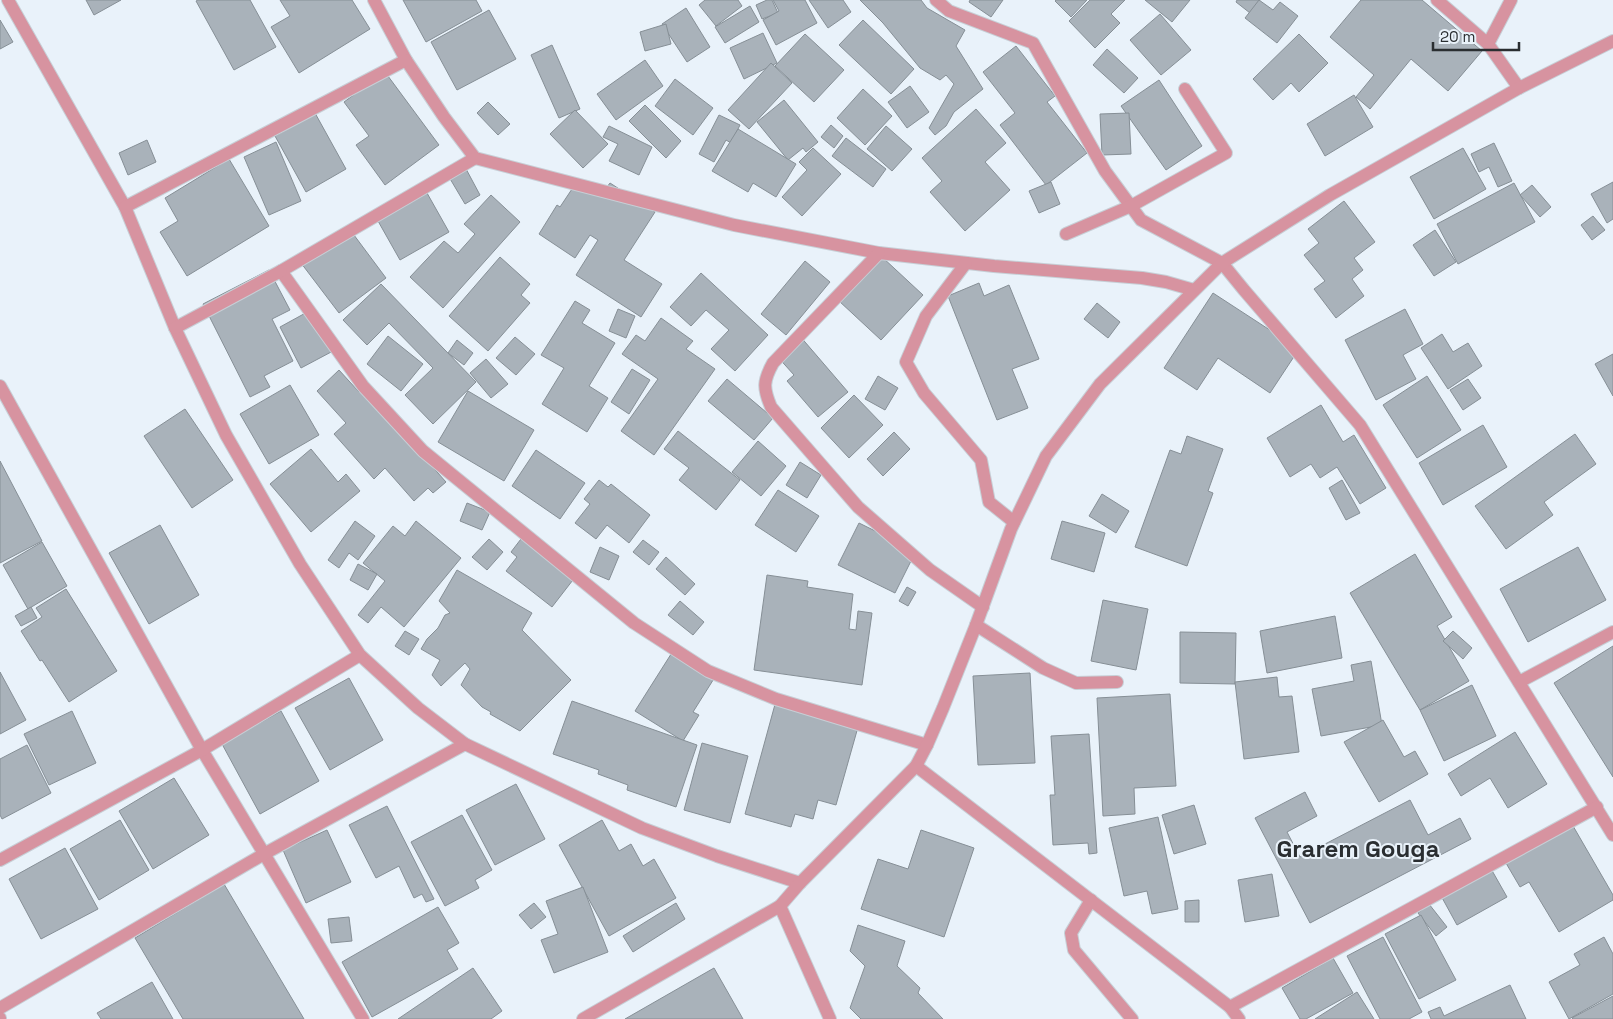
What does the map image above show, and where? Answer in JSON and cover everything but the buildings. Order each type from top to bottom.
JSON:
[{"type":"street","points":[[8,0],[125,207],[175,328],[226,435],[300,564],[360,655],[418,708],[464,744],[642,828],[716,856],[800,883]]},
{"type":"street","points":[[374,0],[406,60],[474,158],[734,225],[879,253],[966,263],[1142,278],[1194,290]]},
{"type":"street","points":[[936,0],[949,11],[1033,43],[1105,171],[1141,220],[1222,263],[1360,425],[1613,835]]},
{"type":"street","points":[[1437,0],[1488,44],[1520,88]]},
{"type":"street","points":[[1488,44],[1510,0]]},
{"type":"street","points":[[583,1019],[780,906],[800,883],[916,766],[927,745],[976,625],[1014,522],[1046,456],[1100,384],[1222,263],[1330,195],[1520,88],[1612,43]]},
{"type":"street","points":[[125,207],[406,60]]},
{"type":"street","points":[[1066,234],[1131,206],[1226,152],[1185,89]]},
{"type":"street","points":[[175,328],[280,271],[474,158]]},
{"type":"street","points":[[879,253],[773,363],[765,377],[764,392],[771,407],[858,507],[930,570],[983,607]]},
{"type":"street","points":[[966,263],[926,316],[906,362],[924,393],[981,460],[989,502],[1014,522]]},
{"type":"street","points":[[280,271],[363,386],[423,451],[634,623],[708,671],[767,696],[927,745]]},
{"type":"street","points":[[0,386],[202,750],[363,1019]]},
{"type":"street","points":[[976,625],[1044,668],[1076,683],[1117,682]]},
{"type":"street","points":[[1519,682],[1613,632]]},
{"type":"street","points":[[0,860],[202,750],[360,655]]},
{"type":"street","points":[[0,1008],[264,854],[464,744]]},
{"type":"street","points":[[916,766],[1230,1007],[1239,1019]]},
{"type":"street","points":[[1230,1007],[1596,807]]},
{"type":"street","points":[[1091,900],[1071,933],[1074,950],[1132,1019]]},
{"type":"street","points":[[780,906],[830,1019]]},
{"type":"district","name":"Grarem Gouga","points":[[1358,848]]}]
